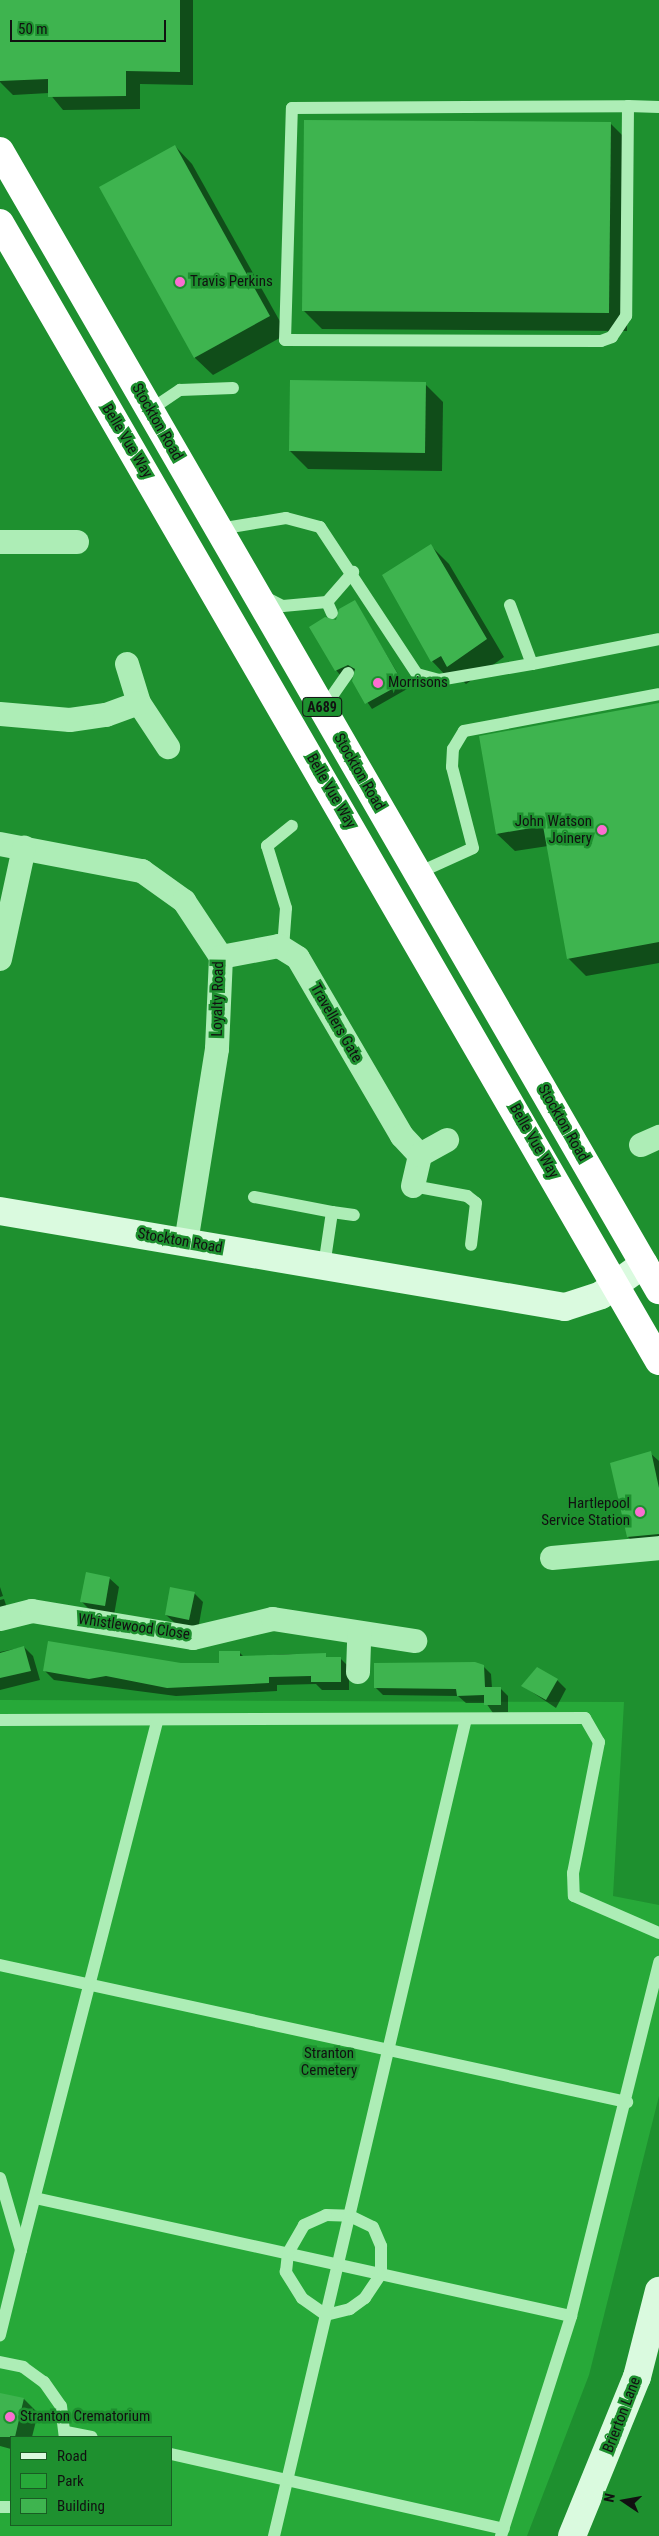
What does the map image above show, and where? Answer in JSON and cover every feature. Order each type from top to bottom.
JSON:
[{"type":"highway","name":"Stockton Road","points":[[0,151],[659,1290]]},
{"type":"highway","name":"Belle Vue Way","points":[[0,223],[616,1283],[659,1361]]},
{"type":"street","points":[[0,542],[76,542]]},
{"type":"street","points":[[126,664],[139,702],[168,746]]},
{"type":"street","points":[[0,714],[70,720],[106,715],[139,702]]},
{"type":"street","name":"Loyalty Road","points":[[0,844],[142,871],[184,902],[221,957],[216,1049],[186,1242]]},
{"type":"street","points":[[0,959],[24,848]]},
{"type":"street","points":[[221,957],[264,947],[284,948]]},
{"type":"street","name":"Travellers Gate","points":[[284,948],[298,958],[402,1136],[420,1155]]},
{"type":"street","points":[[413,1186],[420,1155],[447,1140]]},
{"type":"street","name":"Stockton Road","points":[[0,1211],[565,1308],[585,1303],[644,1264]]},
{"type":"street","points":[[552,1558],[659,1548]]},
{"type":"street","name":"Whistlewood Close","points":[[0,1619],[32,1611],[193,1638],[273,1619],[359,1635],[415,1641]]},
{"type":"street","points":[[358,1672],[359,1635]]},
{"type":"street","name":"Brierton Lane","points":[[572,2536],[637,2377],[659,2291]]},
{"type":"lane","points":[[628,106],[626,316],[612,337],[601,340],[285,340],[292,108],[628,106],[659,107]]},
{"type":"lane","points":[[150,410],[180,390],[233,388]]},
{"type":"lane","points":[[219,529],[286,518],[320,527],[353,572],[417,674],[439,680],[659,639]]},
{"type":"lane","points":[[257,593],[283,606],[329,608],[353,572]]},
{"type":"lane","points":[[510,605],[532,664]]},
{"type":"lane","points":[[332,726],[332,696],[348,674]]},
{"type":"lane","points":[[418,874],[473,848],[452,767],[453,749],[464,731],[659,694]]},
{"type":"lane","points":[[284,948],[286,908],[267,846],[292,826]]},
{"type":"lane","points":[[413,1186],[467,1196],[476,1203],[471,1245]]},
{"type":"lane","points":[[254,1197],[354,1216]]},
{"type":"lane","points":[[324,1266],[332,1212]]},
{"type":"lane","points":[[0,1720],[157,1722],[585,1718],[599,1742],[573,1873],[574,1896],[659,1934]]},
{"type":"lane","points":[[274,2536],[466,1719]]},
{"type":"lane","points":[[0,2335],[92,1987],[157,1722]]},
{"type":"lane","points":[[172,2454],[288,2479],[502,2532],[571,2316],[627,2102],[659,1962]]},
{"type":"lane","points":[[0,1965],[388,2052],[627,2102]]},
{"type":"lane","points":[[1,2184],[21,2250]]},
{"type":"lane","points":[[35,2198],[571,2316]]},
{"type":"lane","points":[[326,2215],[350,2216],[374,2227],[381,2246],[381,2274],[365,2298],[350,2309],[326,2315],[298,2291],[286,2272],[288,2253],[304,2225],[326,2215]]},
{"type":"lane","points":[[0,2362],[23,2367],[44,2382],[60,2406],[66,2435],[79,2436]]},
{"type":"green space","name":"Stranton Cemetery","points":[[0,1700],[624,1702],[613,1896],[659,1905],[659,2096],[589,2375],[527,2536],[0,2536]]},
{"type":"building","points":[[0,0],[180,0],[180,72],[126,71],[126,96],[48,97],[48,79],[0,81]]},
{"type":"building","points":[[304,120],[611,122],[609,313],[302,311]]},
{"type":"building","points":[[175,145],[270,316],[194,358],[99,187]]},
{"type":"building","points":[[290,380],[426,382],[425,453],[289,451]]},
{"type":"building","points":[[431,544],[487,639],[447,667],[441,656],[431,662],[382,575]]},
{"type":"building","points":[[355,600],[403,683],[365,704],[352,681],[355,669],[348,665],[335,671],[309,627],[325,617],[336,620],[339,609]]},
{"type":"building","name":"John Watson Joinery","points":[[659,703],[659,942],[567,959],[543,826],[496,834],[479,736]]},
{"type":"building","name":"Hartlepool Service Station","points":[[651,1451],[659,1488],[659,1534],[627,1537],[610,1463]]},
{"type":"building","points":[[86,1572],[110,1577],[105,1606],[80,1602]]},
{"type":"building","points":[[170,1587],[195,1592],[189,1620],[165,1615]]},
{"type":"building","points":[[48,1641],[181,1663],[219,1663],[219,1651],[240,1651],[240,1656],[326,1653],[326,1657],[341,1657],[341,1682],[311,1682],[311,1676],[269,1677],[269,1683],[167,1688],[106,1676],[89,1679],[43,1671]]},
{"type":"building","points":[[24,1646],[31,1671],[0,1678],[0,1653]]},
{"type":"building","points":[[475,1662],[484,1665],[485,1687],[501,1687],[501,1705],[484,1705],[484,1695],[457,1696],[456,1689],[374,1688],[374,1663]]},
{"type":"building","points":[[537,1667],[558,1679],[546,1700],[521,1686]]},
{"type":"building","name":"Stranton Crematorium","points":[[0,2393],[24,2398],[15,2436],[0,2437]]},
{"type":"place","name":"Travis Perkins","points":[[180,282]]},
{"type":"place","name":"Morrisons","points":[[378,683]]},
{"type":"place","name":"John Watson Joinery","points":[[602,830]]},
{"type":"place","name":"Hartlepool Service Station","points":[[640,1512]]},
{"type":"place","name":"Stranton Crematorium","points":[[10,2417]]}]
